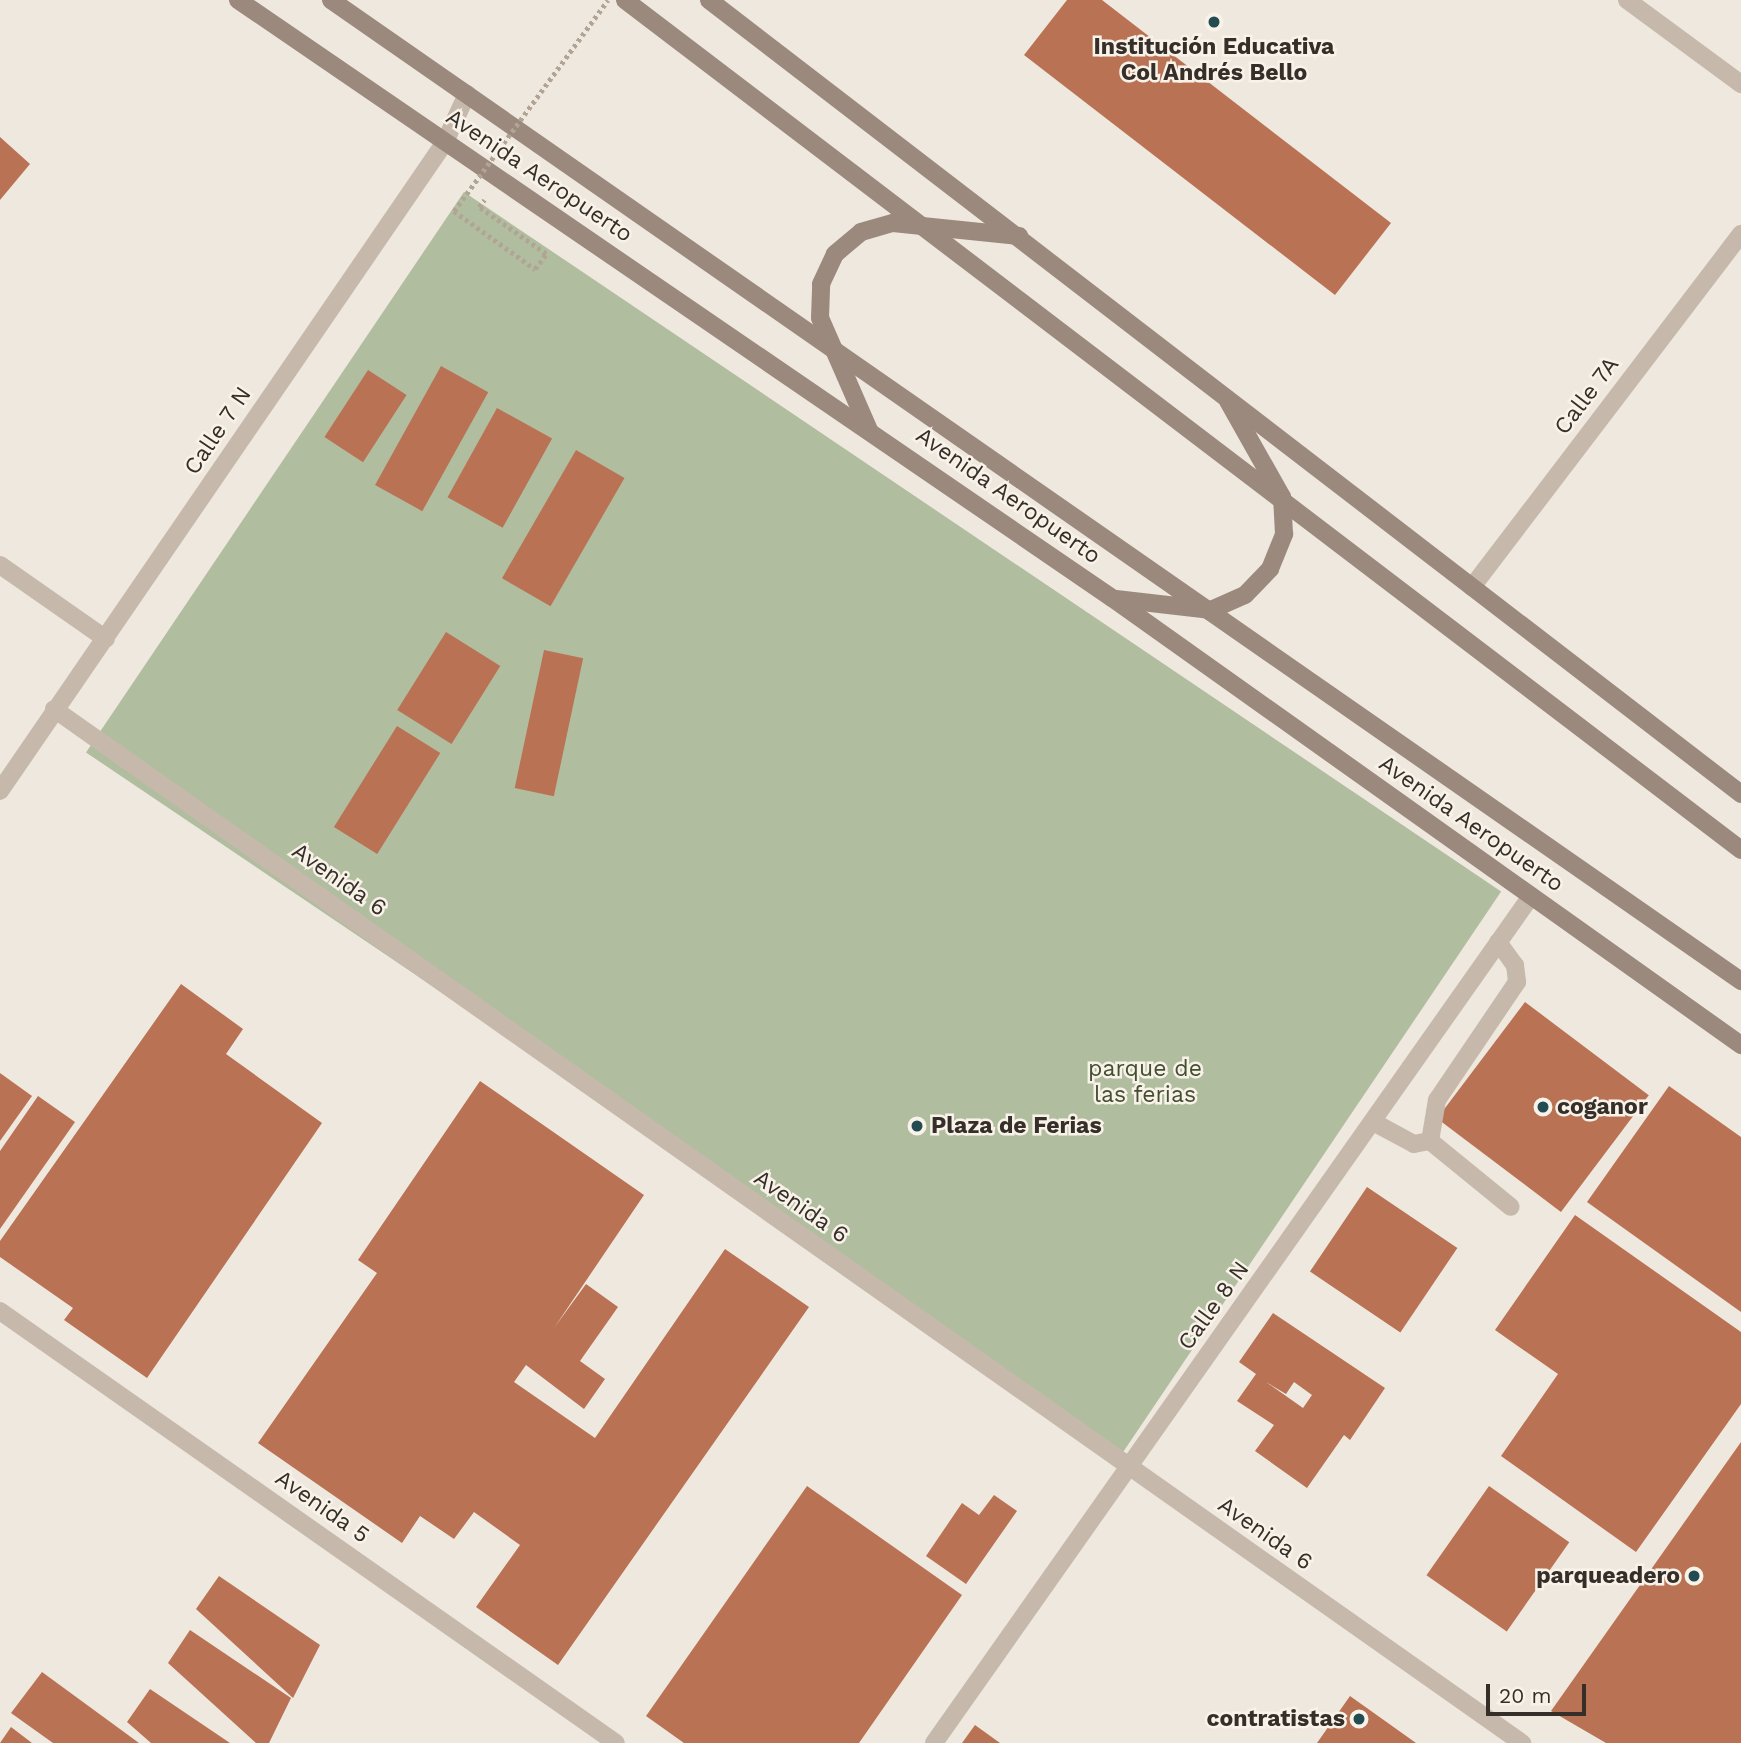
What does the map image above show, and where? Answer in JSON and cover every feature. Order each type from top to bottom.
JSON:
[{"type":"main road","name":"Avenida Aeropuerto","points":[[238,0],[1112,598],[1741,1045]]},
{"type":"main road","name":"Avenida Aeropuerto","points":[[331,0],[1741,981]]},
{"type":"main road","points":[[625,0],[1282,497],[1741,850]]},
{"type":"main road","points":[[709,0],[1223,392],[1741,794]]},
{"type":"main road","points":[[869,430],[833,349],[820,307],[821,284],[835,254],[861,232],[893,223],[1019,236]]},
{"type":"main road","points":[[1112,598],[1211,610],[1245,595],[1270,569],[1283,534],[1282,497],[1223,392]]},
{"type":"street","points":[[1627,0],[1741,84]]},
{"type":"street","name":"Calle 7 N","points":[[0,791],[445,142],[467,94]]},
{"type":"street","name":"Calle 7A","points":[[1472,587],[1741,234]]},
{"type":"street","points":[[0,565],[106,639]]},
{"type":"street","name":"Avenida 6","points":[[54,709],[1522,1743]]},
{"type":"street","name":"Calle 8 N","points":[[934,1743],[1375,1123],[1531,896]]},
{"type":"street","points":[[1430,1141],[1437,1100],[1517,982],[1514,965],[1498,942]]},
{"type":"street","points":[[1375,1123],[1414,1144],[1430,1141],[1511,1207]]},
{"type":"street","name":"Avenida 5","points":[[0,1311],[616,1743]]},
{"type":"path","points":[[499,179],[479,207],[546,254],[535,269],[454,211],[608,0]]},
{"type":"green space","name":"parque de las ferias","points":[[464,192],[1501,892],[1123,1452],[86,752]]},
{"type":"building","points":[[1067,0],[1102,0],[1391,223],[1335,295],[1024,55]]},
{"type":"building","points":[[0,137],[30,164],[0,200]]},
{"type":"building","points":[[441,366],[488,392],[422,511],[375,485]]},
{"type":"building","points":[[368,370],[407,395],[363,462],[324,437]]},
{"type":"building","points":[[497,408],[552,439],[503,528],[448,497]]},
{"type":"building","points":[[576,450],[624,478],[550,606],[502,578]]},
{"type":"building","points":[[446,632],[500,666],[452,744],[397,710]]},
{"type":"building","points":[[544,650],[583,658],[554,796],[515,788]]},
{"type":"building","points":[[397,726],[440,753],[377,854],[334,827]]},
{"type":"building","points":[[181,984],[243,1029],[226,1054],[322,1123],[147,1378],[64,1320],[73,1308],[0,1257],[0,1241]]},
{"type":"building","name":"coganor","points":[[1525,1002],[1649,1095],[1561,1212],[1437,1119]]},
{"type":"building","points":[[0,1073],[32,1096],[0,1141]]},
{"type":"building","points":[[480,1081],[644,1195],[554,1328],[586,1284],[618,1307],[580,1361],[605,1379],[584,1409],[526,1365],[514,1382],[595,1438],[725,1249],[809,1307],[558,1665],[476,1607],[520,1545],[474,1512],[454,1539],[420,1516],[402,1543],[258,1443],[377,1273],[358,1260]]},
{"type":"building","points":[[1669,1086],[1741,1137],[1741,1312],[1587,1202]]},
{"type":"building","points":[[38,1096],[75,1122],[0,1229],[0,1151]]},
{"type":"building","points":[[1367,1187],[1457,1248],[1400,1333],[1310,1272]]},
{"type":"building","points":[[1575,1215],[1741,1332],[1741,1404],[1636,1552],[1501,1456],[1558,1374],[1495,1330]]},
{"type":"building","points":[[1273,1313],[1385,1388],[1350,1440],[1344,1435],[1307,1488],[1255,1451],[1274,1425],[1237,1401],[1256,1374],[1239,1362]],"holes":[[[1266,1382],[1286,1394],[1294,1382],[1312,1395],[1303,1408]]]},
{"type":"building","name":"parqueadero","points":[[1741,1442],[1741,1743],[1606,1743],[1551,1711]]},
{"type":"building","points":[[807,1486],[962,1595],[859,1743],[684,1743],[646,1716]]},
{"type":"building","points":[[1489,1486],[1569,1542],[1507,1631],[1426,1575]]},
{"type":"building","points":[[994,1495],[1017,1511],[966,1584],[926,1556],[962,1503],[979,1515]]},
{"type":"building","points":[[219,1576],[320,1645],[293,1698],[196,1609]]},
{"type":"building","points":[[190,1630],[291,1698],[269,1743],[256,1743],[168,1663]]},
{"type":"building","points":[[42,1672],[139,1743],[53,1743],[11,1713]]},
{"type":"building","points":[[150,1689],[230,1743],[151,1743],[127,1722]]},
{"type":"building","name":"contratistas","points":[[1350,1696],[1416,1743],[1317,1743]]},
{"type":"building","points":[[975,1725],[1000,1743],[962,1743]]},
{"type":"building","points":[[11,1727],[32,1743],[0,1743]]},
{"type":"place","name":"Institución Educativa Col Andrés Bello","points":[[1214,22]]},
{"type":"place","name":"coganor","points":[[1543,1107]]},
{"type":"place","name":"Plaza de Ferias","points":[[917,1126]]},
{"type":"place","name":"parqueadero","points":[[1694,1576]]},
{"type":"place","name":"contratistas","points":[[1359,1719]]}]
